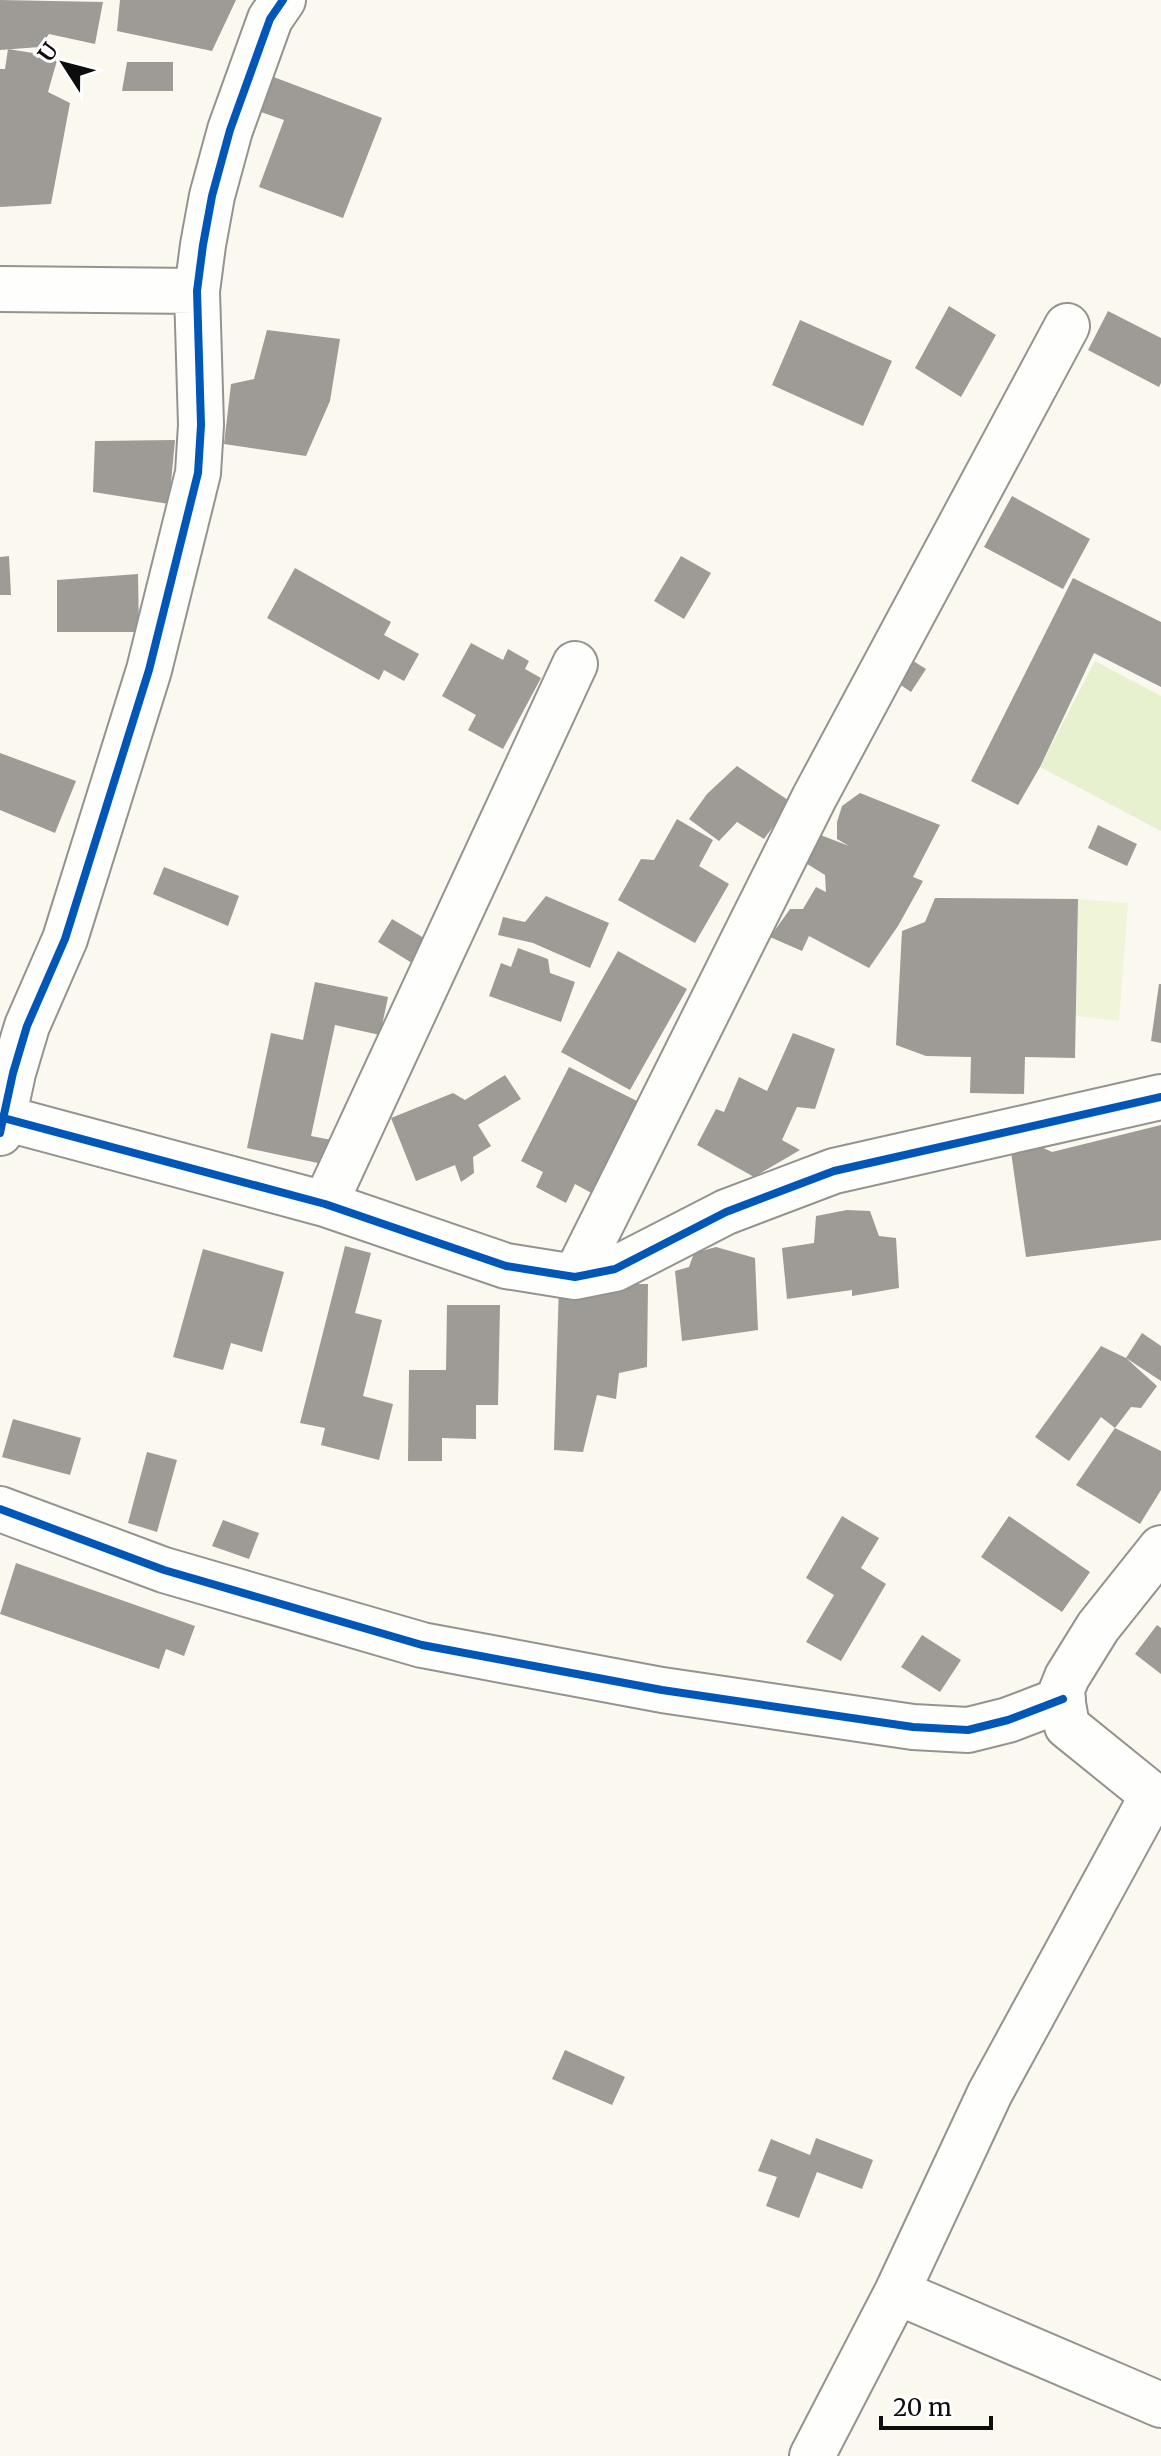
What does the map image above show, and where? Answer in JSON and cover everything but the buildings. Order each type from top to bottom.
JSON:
[{"type":"street","points":[[283,0],[270,19],[230,130],[212,196],[197,291],[201,425],[198,473],[149,670],[65,939],[27,1026],[1,1123],[325,1204],[506,1266],[575,1277],[615,1269],[726,1212],[834,1171],[1161,1097]]},
{"type":"street","points":[[0,289],[197,291]]},
{"type":"street","points":[[575,1277],[814,798],[1067,326]]},
{"type":"street","points":[[325,1204],[575,664]]},
{"type":"street","points":[[0,1509],[164,1570],[422,1645],[662,1690],[913,1727],[968,1730],[1008,1720],[1063,1699]]},
{"type":"street","points":[[812,2456],[897,2292],[990,2093],[1156,1799],[1067,1726],[1061,1692],[1098,1627],[1161,1548]]},
{"type":"street","points":[[897,2292],[1161,2405]]},
{"type":"green space","points":[[1095,661],[1161,696],[1161,831],[1040,767]]},
{"type":"green space","points":[[1078,899],[1128,903],[1119,1021],[1076,1016]]},
{"type":"cycle path","points":[[0,1133],[27,1026],[65,939],[149,670],[198,473],[201,425],[197,291],[212,196],[230,130],[270,19],[283,0]]},
{"type":"cycle path","points":[[0,1117],[325,1204],[506,1266],[575,1277],[615,1269],[726,1212],[834,1171],[1161,1097]]},
{"type":"cycle path","points":[[0,1509],[164,1570],[422,1645],[662,1690],[913,1727],[968,1730],[1008,1720],[1063,1699]]}]
